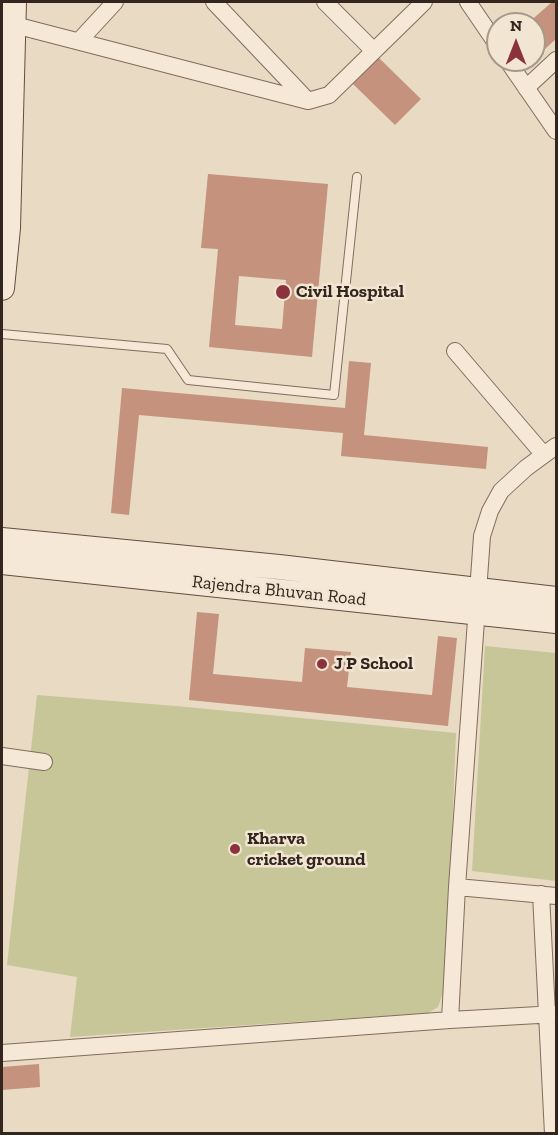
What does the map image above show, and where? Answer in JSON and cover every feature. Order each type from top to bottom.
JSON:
[{"type":"street","points":[[80,40],[115,2]]},
{"type":"street","points":[[214,2],[308,100]]},
{"type":"street","points":[[325,2],[374,51]]},
{"type":"street","points":[[2,288],[10,16],[80,40],[308,100],[329,95],[424,2]]},
{"type":"street","points":[[468,2],[486,28]]},
{"type":"street","points":[[526,88],[556,60]]},
{"type":"street","points":[[515,72],[556,131]]},
{"type":"street","points":[[450,1020],[482,536],[490,511],[501,491],[550,450],[454,351]]},
{"type":"street","points":[[2,540],[308,570],[477,601],[556,599]]},
{"type":"street","name":"Rajendra Bhuvan Road","points":[[2,562],[305,594],[477,601],[556,621]]},
{"type":"street","points":[[305,594],[308,570]]},
{"type":"street","points":[[2,756],[44,762]]},
{"type":"street","points":[[457,887],[549,895],[553,1134]]},
{"type":"street","points":[[2,1053],[552,1014]]},
{"type":"lane","points":[[2,334],[167,349],[188,380],[334,395],[357,177]]},
{"type":"green space","points":[[485,646],[556,653],[556,881],[472,871]]},
{"type":"green space","name":"Kharva cricket ground","points":[[37,695],[456,733],[446,984],[438,1007],[428,1013],[70,1037],[77,977],[7,965]]},
{"type":"building","points":[[552,2],[556,2],[556,39],[546,48],[546,12],[541,12]]},
{"type":"building","points":[[379,58],[421,99],[395,125],[353,84]]},
{"type":"building","points":[[208,174],[328,184],[312,357],[209,347],[218,249],[201,248]],"holes":[[[239,276],[286,280],[282,329],[235,325]]]},
{"type":"building","points":[[349,361],[371,363],[364,435],[488,447],[486,469],[341,456],[343,433],[139,415],[129,515],[111,513],[122,388],[345,408]]},
{"type":"building","points":[[197,612],[219,614],[213,674],[302,682],[305,648],[351,652],[347,687],[432,695],[438,636],[457,638],[448,726],[189,700]]},
{"type":"building","points":[[39,1064],[40,1087],[2,1090],[2,1067]]},
{"type":"place","name":"Civil Hospital","points":[[283,292]]},
{"type":"place","name":"J P School","points":[[322,664]]},
{"type":"place","name":"Kharva cricket ground","points":[[235,849]]}]
